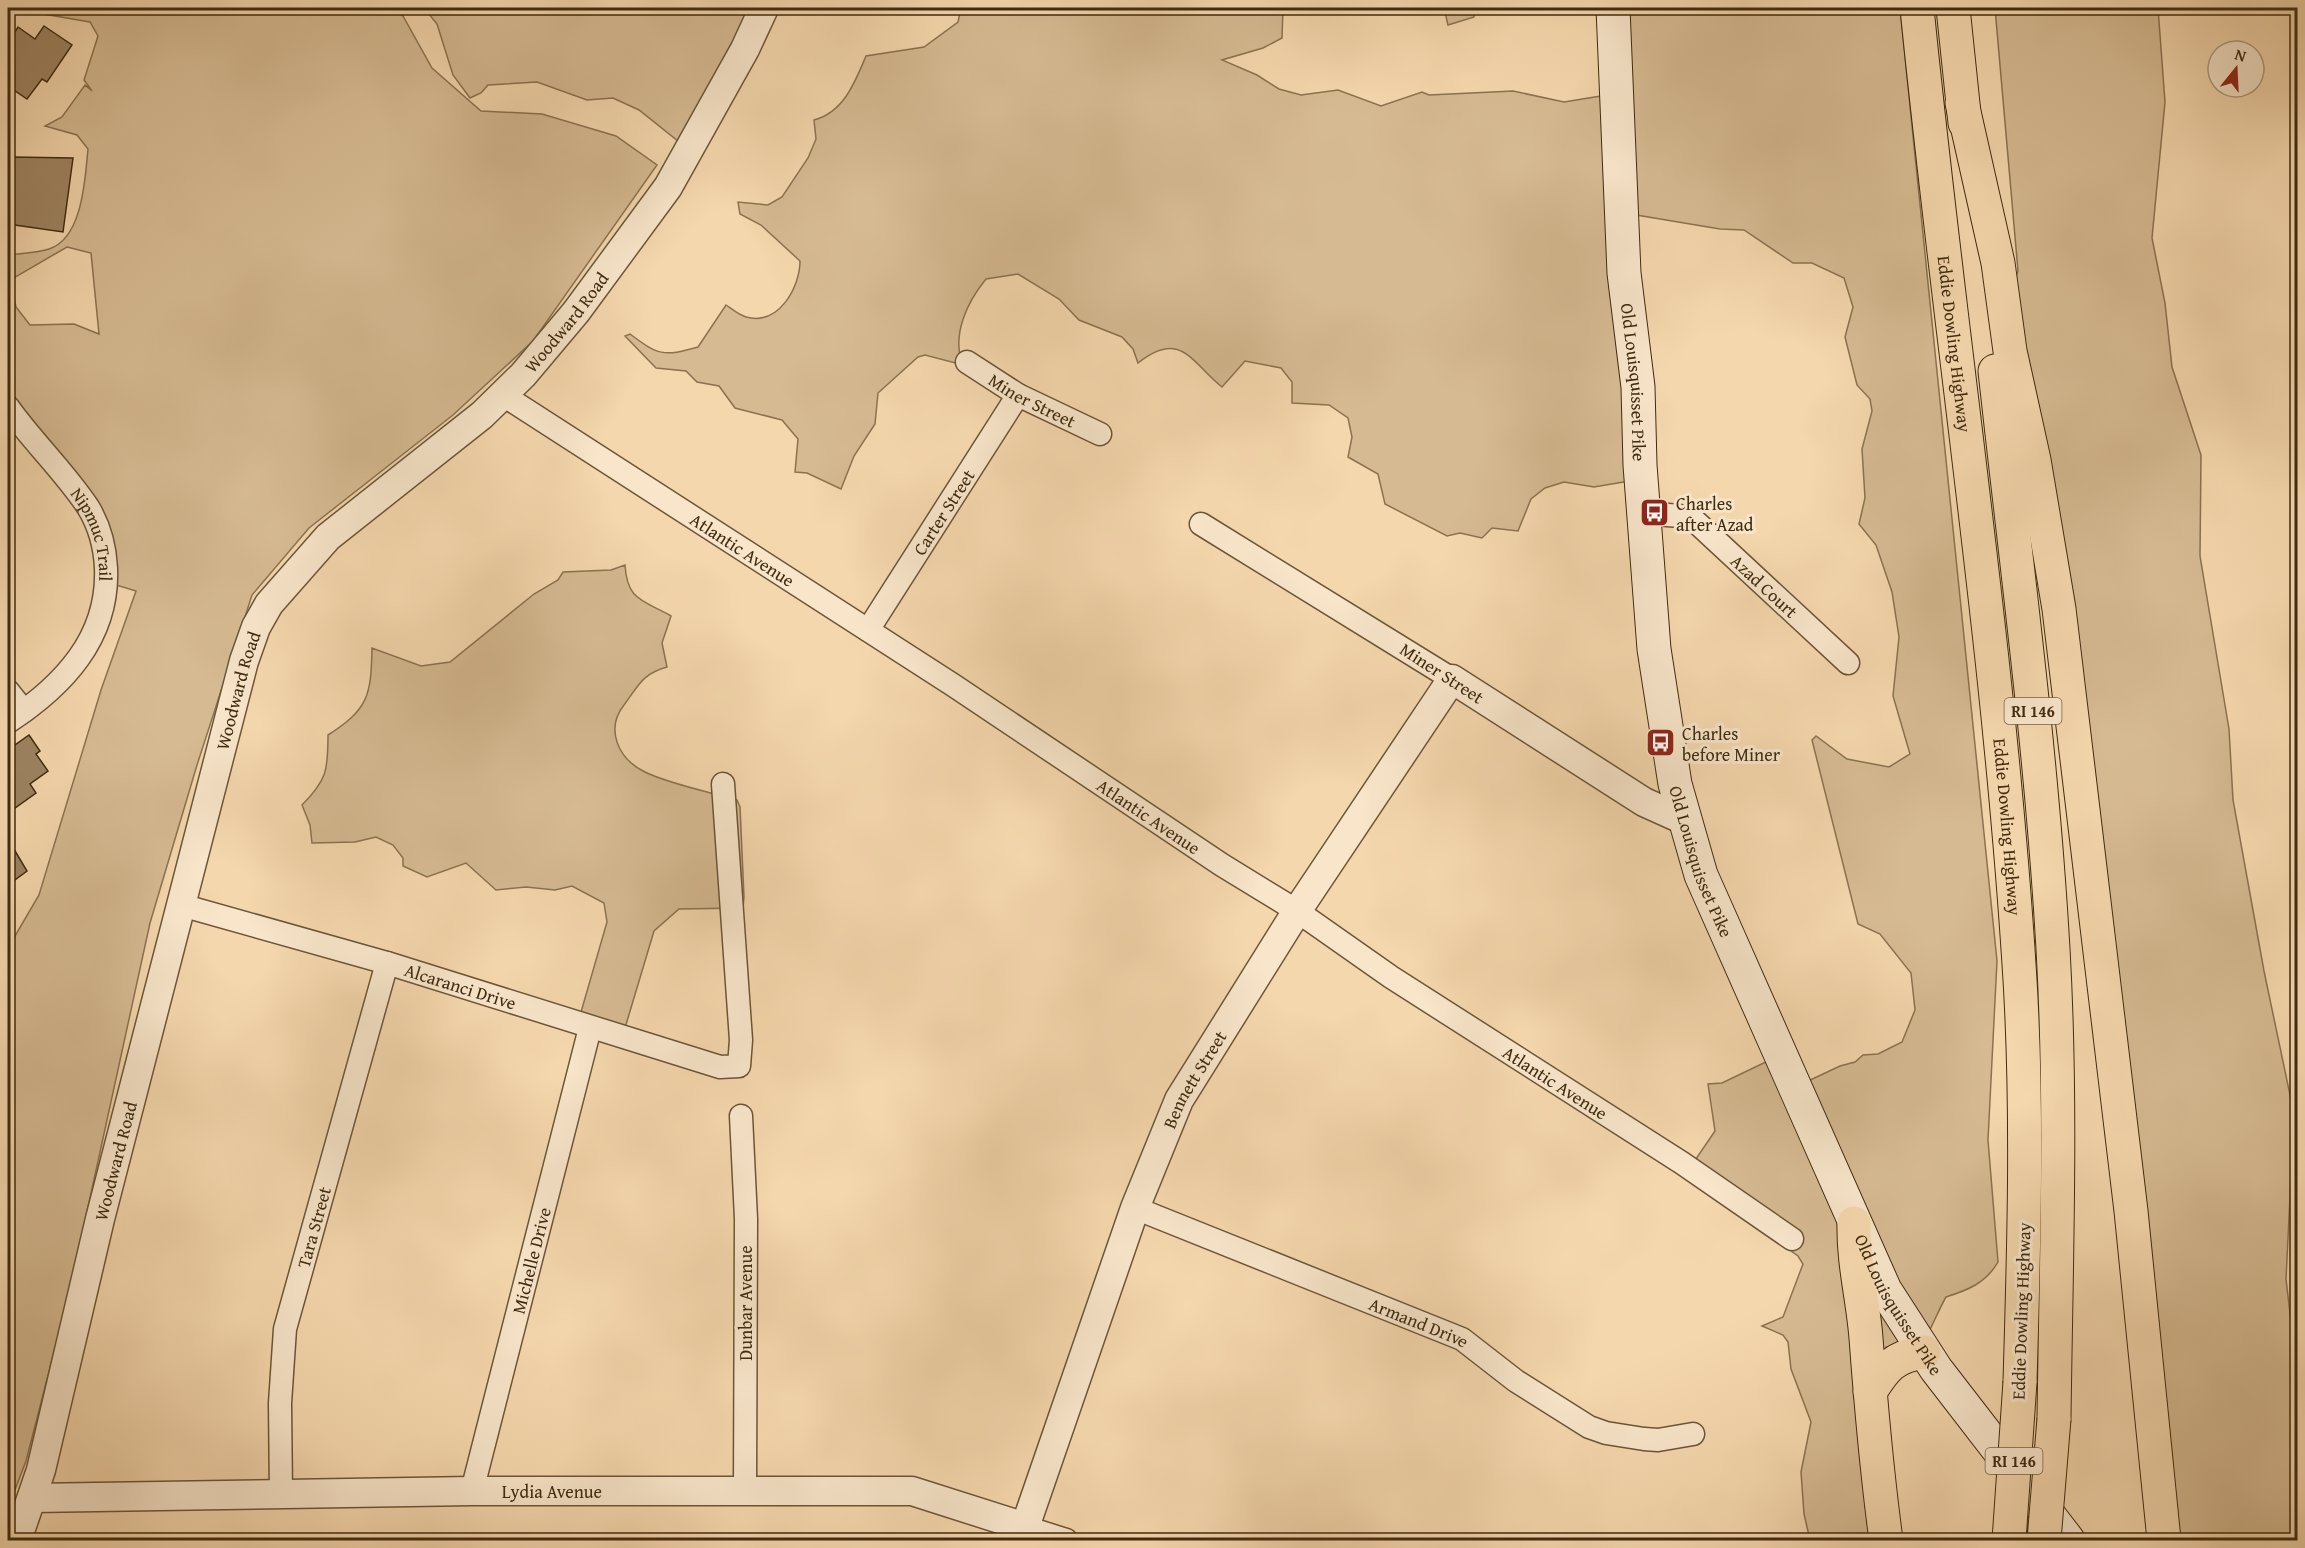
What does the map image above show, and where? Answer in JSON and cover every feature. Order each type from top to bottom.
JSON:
[{"type":"highway","name":"Eddie Dowling Highway","points":[[1917,8],[1979,540],[2006,803],[2020,981],[2026,1158],[2020,1382],[2009,1540]]},
{"type":"highway","name":"Eddie Dowling Highway","points":[[1953,8],[1962,103],[1989,305],[2043,804],[2053,950],[2059,1102],[2054,1419],[2044,1540]]},
{"type":"highway","points":[[1962,103],[1998,263],[2010,351],[2034,460],[2060,609],[2131,1211],[2164,1540]]},
{"type":"highway","points":[[1854,1223],[1853,1255],[1866,1336],[1886,1540]]},
{"type":"highway","points":[[1870,1392],[1883,1373],[1895,1361],[1904,1355],[1924,1352]]},
{"type":"main road","name":"Old Louisquisset Pike","points":[[1613,8],[1624,273],[1638,387],[1643,513],[1654,649],[1669,747],[1684,820],[1701,875],[1884,1290],[1924,1352],[2068,1540]]},
{"type":"street","name":"Woodward Road","points":[[17,1540],[32,1498],[181,905],[244,661],[256,627],[269,604],[328,537],[438,452],[503,395],[548,347],[652,211],[705,122],[764,8]]},
{"type":"street","name":"Miner Street","points":[[967,362],[1018,395],[1101,434]]},
{"type":"street","name":"Atlantic Avenue","points":[[503,395],[868,630],[1222,865],[1297,911],[1391,977],[1599,1108],[1792,1239]]},
{"type":"street","name":"Carter Street","points":[[868,630],[1018,395]]},
{"type":"street","name":"Nipmuc Trail","points":[[8,408],[42,446],[89,508],[102,540],[106,581],[101,613],[88,646],[58,684],[16,716]]},
{"type":"street","name":"Azad Court","points":[[1643,513],[1680,516],[1695,522],[1848,663]]},
{"type":"street","name":"Miner Street","points":[[1201,524],[1452,679],[1644,802],[1684,820]]},
{"type":"street","name":"Bennett Street","points":[[1025,1527],[1156,1152],[1179,1100],[1297,911],[1452,679]]},
{"type":"street","points":[[8,691],[16,716]]},
{"type":"street","name":"Alcaranci Drive","points":[[181,905],[387,963],[590,1028],[720,1066],[739,1066],[741,1040],[723,784]]},
{"type":"street","name":"Tara Street","points":[[281,1496],[280,1403],[285,1329],[387,963]]},
{"type":"street","name":"Michelle Drive","points":[[472,1491],[590,1028]]},
{"type":"street","name":"Dunbar Avenue","points":[[741,1116],[746,1219],[745,1489]]},
{"type":"street","name":"Armand Drive","points":[[1136,1208],[1462,1340],[1516,1381],[1589,1427],[1658,1440],[1693,1434]]},
{"type":"street","name":"Lydia Avenue","points":[[32,1498],[281,1496],[472,1491],[745,1489],[912,1491],[1066,1540]]},
{"type":"shaded area","points":[[8,8],[389,8],[403,16],[432,68],[481,111],[542,114],[616,136],[657,165],[533,341],[453,415],[309,528],[252,595],[197,765],[150,923],[69,1294],[26,1461],[8,1508],[8,948],[39,895],[101,690],[136,591],[106,582],[84,513],[8,416],[8,255],[49,249],[60,243],[69,233],[80,206],[88,149],[77,135],[45,126],[62,117],[85,85],[92,91],[84,80],[98,36],[90,22]],"holes":[[[67,247],[91,253],[99,334],[74,324],[30,325],[16,307],[10,280]]]},
{"type":"shaded area","points":[[424,8],[764,8],[688,149],[639,110],[613,98],[587,100],[537,82],[488,85],[481,93],[470,98],[453,75],[437,24]]},
{"type":"shaded area","points":[[961,8],[1283,8],[1282,38],[1263,48],[1222,60],[1257,75],[1279,89],[1301,95],[1338,90],[1381,106],[1422,92],[1429,95],[1513,91],[1564,102],[1613,94],[1613,8],[1900,8],[1997,961],[1988,1140],[1998,1262],[1976,1285],[1946,1297],[1926,1338],[1913,1356],[1886,1347],[1873,1385],[1887,1540],[1810,1540],[1804,1514],[1801,1472],[1811,1422],[1791,1369],[1788,1342],[1783,1335],[1762,1326],[1783,1317],[1803,1264],[1798,1256],[1696,1182],[1687,1172],[1715,1131],[1708,1084],[1722,1083],[1772,1059],[1789,1090],[1840,1066],[1855,1062],[1863,1055],[1878,1054],[1902,1042],[1915,1010],[1911,973],[1880,934],[1858,924],[1812,740],[1816,736],[1847,759],[1889,767],[1910,754],[1893,696],[1899,637],[1892,592],[1876,545],[1859,524],[1865,498],[1862,449],[1872,411],[1870,399],[1857,385],[1845,337],[1853,307],[1844,278],[1812,263],[1793,263],[1744,230],[1720,229],[1624,213],[1641,479],[1594,487],[1564,482],[1545,488],[1531,499],[1518,531],[1492,528],[1482,538],[1460,533],[1447,536],[1385,504],[1378,474],[1348,457],[1352,437],[1348,418],[1329,405],[1292,403],[1292,382],[1281,368],[1245,361],[1222,387],[1193,359],[1175,349],[1153,353],[1138,363],[1133,349],[1122,337],[1079,320],[1059,299],[1018,274],[986,279],[979,288],[967,309],[960,331],[959,343],[963,365],[925,355],[918,357],[878,393],[875,424],[854,456],[841,489],[807,473],[795,472],[798,439],[782,420],[735,408],[719,386],[697,382],[686,371],[656,368],[625,336],[630,334],[661,352],[677,352],[698,347],[726,305],[746,317],[768,316],[778,310],[792,293],[800,261],[761,225],[740,214],[738,202],[768,205],[782,197],[808,158],[816,139],[814,120],[824,116],[841,103],[853,86],[866,56],[924,47],[958,22]]},
{"type":"shaded area","points":[[1444,8],[1474,8],[1474,17],[1448,25]]},
{"type":"shaded area","points":[[1995,8],[2158,8],[2165,102],[2152,238],[2165,303],[2172,367],[2201,455],[2200,556],[2229,729],[2233,800],[2264,971],[2294,1114],[2286,1279],[2298,1382],[2297,1540],[2165,1540],[2006,309],[2018,271]]},
{"type":"shaded area","points":[[625,565],[626,577],[633,593],[671,616],[662,643],[667,667],[646,677],[618,714],[615,724],[617,743],[628,759],[645,772],[678,784],[737,800],[740,807],[744,897],[743,908],[679,909],[654,931],[622,1038],[577,1026],[607,922],[604,903],[572,886],[555,890],[526,887],[496,890],[466,863],[427,877],[403,866],[403,858],[393,845],[376,837],[355,842],[312,843],[310,825],[302,805],[317,788],[324,774],[328,735],[352,717],[365,699],[370,678],[372,648],[421,666],[450,662],[534,594],[558,580],[563,572],[611,570]]},
{"type":"building","points":[[44,26],[72,45],[47,82],[42,79],[27,99],[8,86],[8,43],[18,27],[35,39]]},
{"type":"building","points":[[12,157],[73,158],[63,232],[8,224]]},
{"type":"building","points":[[29,735],[40,751],[36,754],[48,771],[30,784],[36,793],[8,813],[8,783],[14,778],[8,769],[8,750]]},
{"type":"building","points":[[8,839],[27,871],[8,885]]},
{"type":"place","name":"Charles after Azad","points":[[1655,513]]},
{"type":"place","name":"Charles before Miner","points":[[1661,743]]}]
